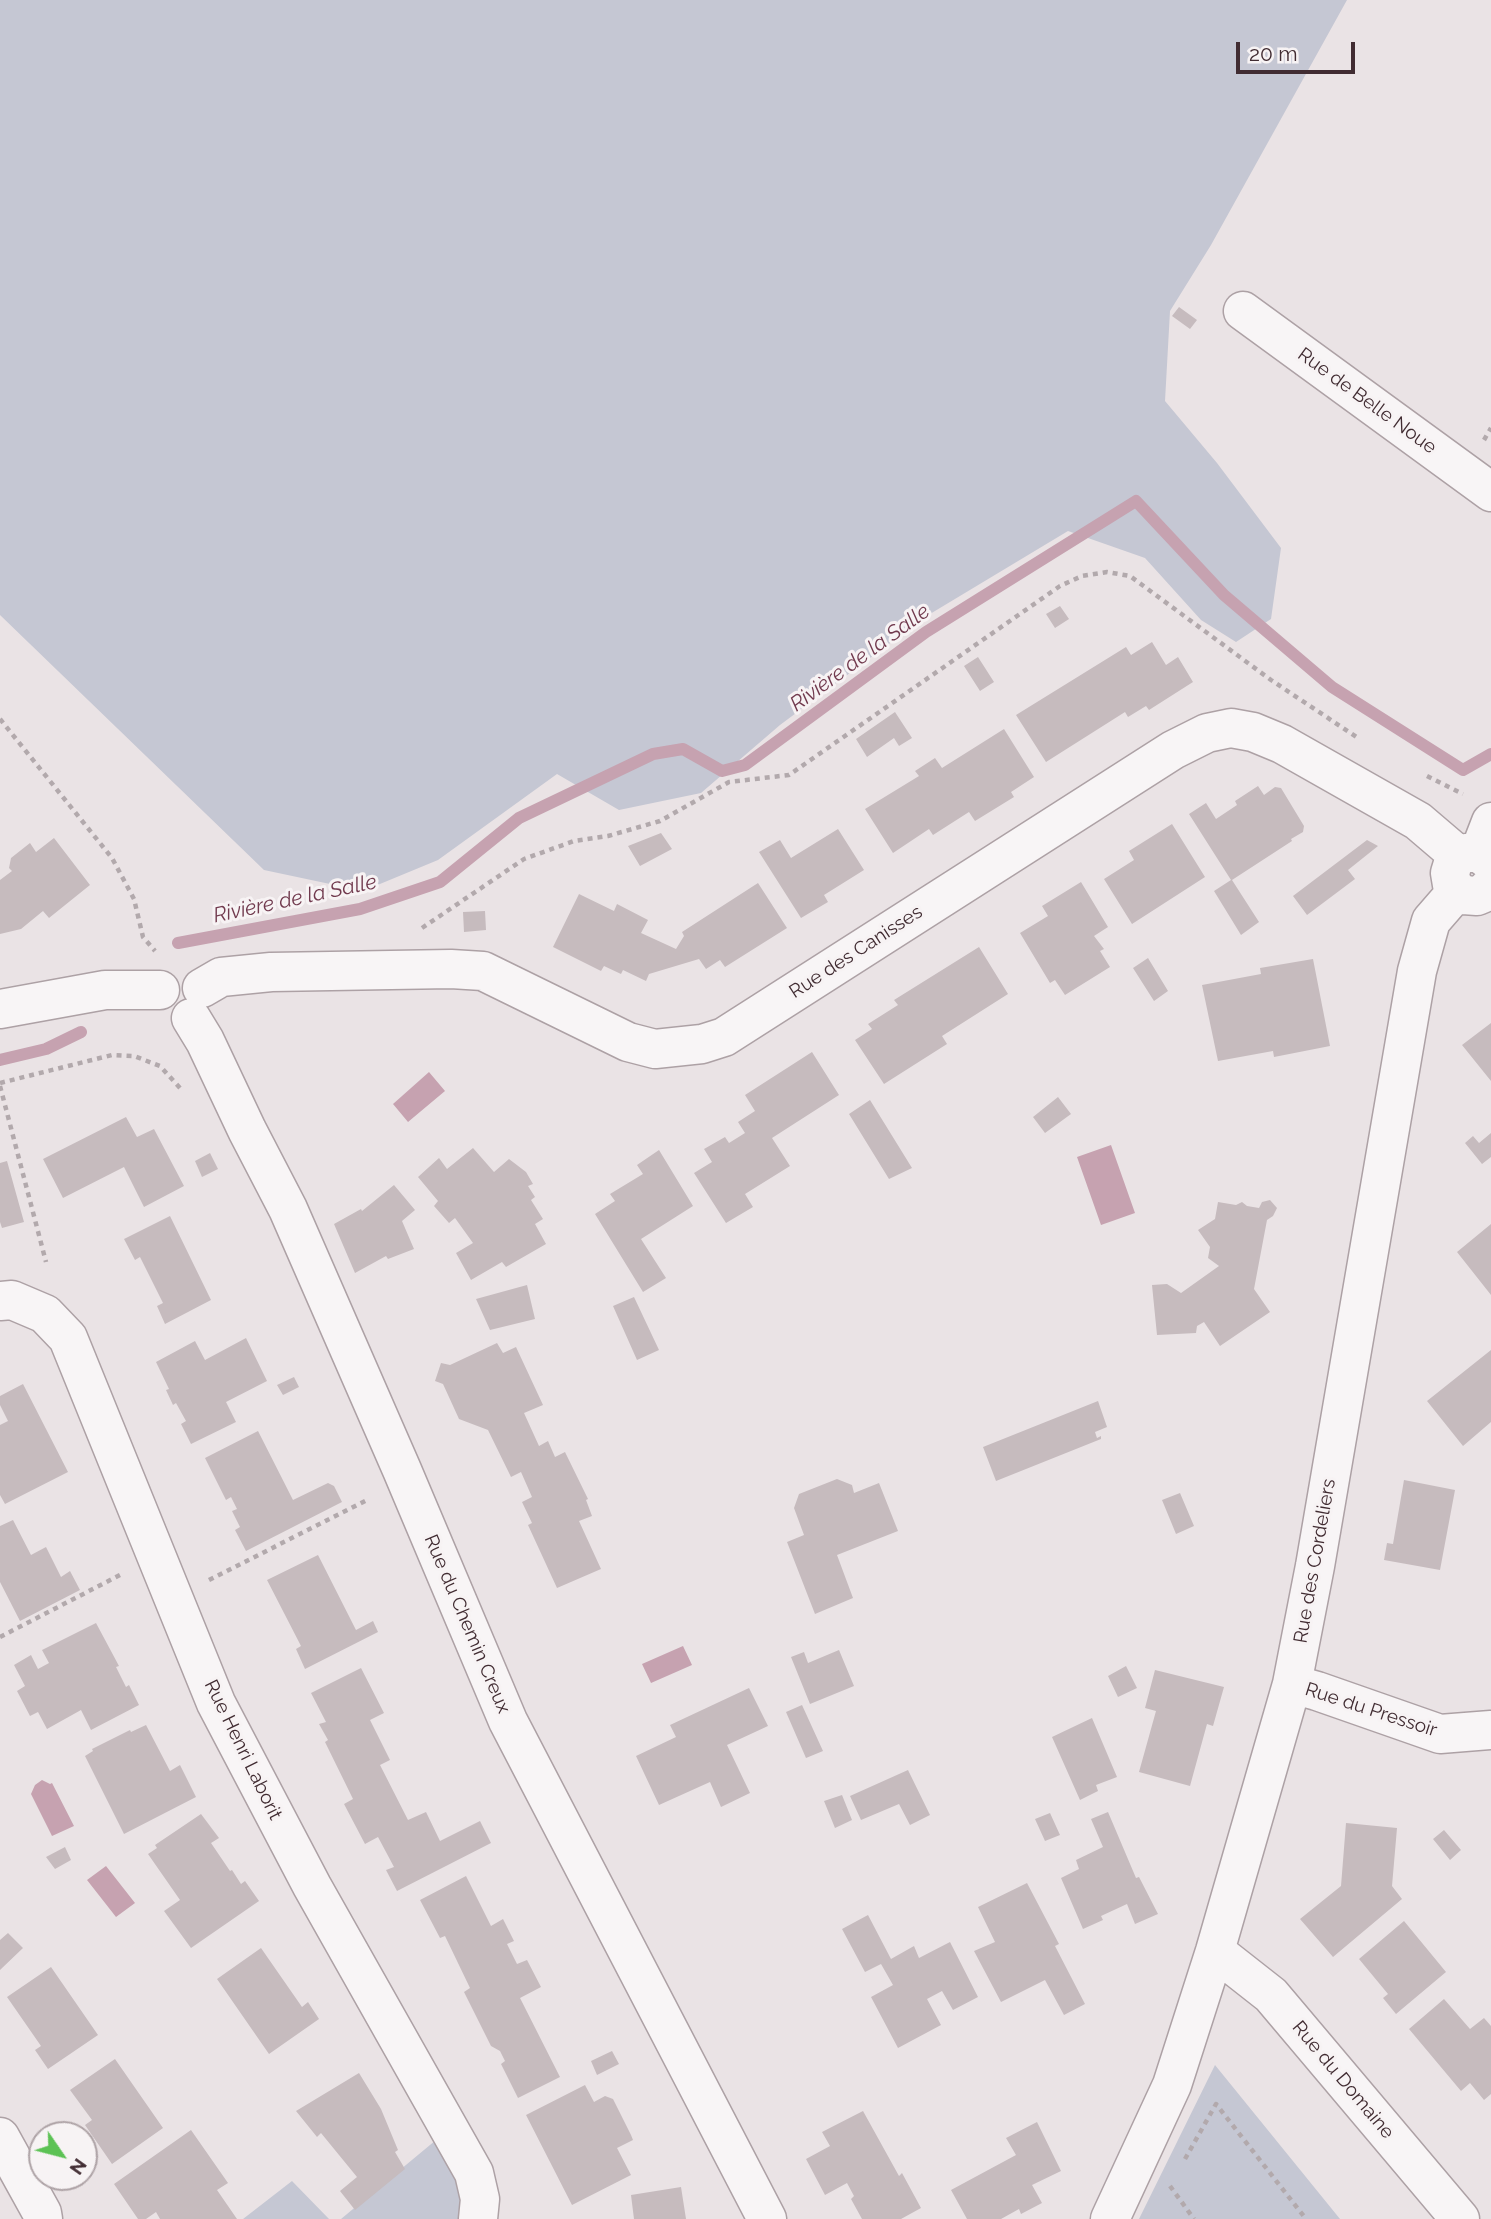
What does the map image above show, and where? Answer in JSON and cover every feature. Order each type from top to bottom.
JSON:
[{"type":"street","name":"Rue de Belle Noue","points":[[1243,312],[1466,471],[1491,492]]},
{"type":"street","name":"Rue des Canisses","points":[[182,993],[220,977],[271,972],[451,969],[484,971],[628,1042],[656,1049],[702,1044],[724,1037],[1173,750],[1207,733],[1231,728],[1253,732],[1282,744],[1476,852]]},
{"type":"street","name":"Rue des Cordeliers","points":[[1110,2219],[1172,2085],[1215,1951],[1292,1685],[1315,1566],[1416,971],[1431,921],[1476,852]]},
{"type":"street","points":[[0,1009],[105,990],[182,993]]},
{"type":"street","name":"Rue du Chemin Creux","points":[[182,993],[288,1209],[508,1721],[767,2219]]},
{"type":"street","name":"Rue Henri Laborit","points":[[0,1301],[12,1300],[45,1314],[68,1338],[216,1703],[312,1886],[474,2174],[480,2199],[478,2219]]},
{"type":"street","name":"Rue du Pressoir","points":[[1292,1685],[1317,1691],[1440,1734],[1491,1730]]},
{"type":"street","name":"Rue du Domaine","points":[[1215,1951],[1271,1995],[1460,2219]]},
{"type":"street","points":[[0,2137],[43,2219]]},
{"type":"path","points":[[414,934],[524,859],[575,841],[608,836],[660,821],[729,782],[789,775],[1060,586],[1082,576],[1107,572],[1130,576],[1271,680],[1361,740]]},
{"type":"path","points":[[0,719],[112,858],[134,900],[143,937],[182,993]]},
{"type":"path","points":[[1420,773],[1476,852]]},
{"type":"path","points":[[46,1262],[0,1084],[112,1055],[134,1056],[160,1066]]},
{"type":"path","points":[[203,1570],[208,1580],[369,1499]]},
{"type":"path","points":[[0,1637],[123,1573]]},
{"type":"path","points":[[1183,2163],[1216,2104],[1306,2219]]},
{"type":"path","points":[[1177,2175],[1170,2186],[1195,2219]]},
{"type":"shaded area","points":[[0,0],[1347,0],[1211,245],[1170,311],[1165,401],[1217,463],[1281,548],[1271,619],[1236,642],[1201,620],[1145,558],[1068,531],[925,617],[780,725],[701,793],[619,810],[557,774],[438,860],[363,891],[264,870],[0,615]]},
{"type":"shaded area","points":[[429,1072],[445,1091],[408,1122],[393,1104]]},
{"type":"shaded area","points":[[1111,1145],[1135,1213],[1101,1225],[1077,1157]]},
{"type":"shaded area","points":[[683,1646],[692,1665],[651,1683],[642,1664]]},
{"type":"shaded area","points":[[42,1780],[52,1783],[74,1826],[52,1836],[31,1794],[35,1785]]},
{"type":"shaded area","points":[[106,1866],[135,1903],[116,1917],[87,1880]]},
{"type":"shaded area","points":[[1215,2065],[1340,2219],[1139,2219]]},
{"type":"shaded area","points":[[436,2140],[460,2178],[462,2219],[341,2219]]},
{"type":"shaded area","points":[[292,2181],[329,2219],[243,2219]]},
{"type":"building","points":[[1179,307],[1197,320],[1190,329],[1172,316]]},
{"type":"building","points":[[1060,606],[1069,619],[1055,628],[1046,614]]},
{"type":"building","points":[[1152,642],[1166,665],[1178,657],[1193,682],[1149,710],[1146,706],[1128,717],[1125,712],[1046,762],[1016,715],[1126,647],[1131,655]]},
{"type":"building","points":[[978,657],[994,682],[980,691],[964,666]]},
{"type":"building","points":[[895,712],[912,738],[899,746],[894,738],[867,757],[856,739]]},
{"type":"building","points":[[1004,729],[1034,777],[1011,792],[1014,797],[975,821],[969,812],[933,835],[929,829],[893,853],[865,809],[919,776],[915,771],[935,758],[942,768]]},
{"type":"building","points":[[1258,786],[1264,795],[1275,787],[1281,788],[1304,826],[1303,832],[1291,839],[1292,841],[1232,880],[1259,922],[1241,935],[1214,891],[1231,880],[1189,814],[1206,803],[1216,819],[1237,805],[1235,801]]},
{"type":"building","points":[[1172,824],[1205,877],[1132,924],[1104,879],[1134,860],[1129,851]]},
{"type":"building","points":[[838,829],[864,870],[824,895],[828,902],[801,918],[759,852],[780,840],[791,858]]},
{"type":"building","points":[[661,833],[672,849],[640,866],[628,846]]},
{"type":"building","points":[[54,838],[90,885],[49,918],[43,911],[21,929],[0,934],[0,880],[12,871],[9,868],[11,858],[30,843],[36,852]]},
{"type":"building","points":[[1367,840],[1378,846],[1348,870],[1355,879],[1307,915],[1293,896]]},
{"type":"building","points":[[1081,882],[1108,927],[1094,936],[1104,949],[1100,951],[1110,967],[1065,995],[1055,980],[1050,983],[1020,933],[1048,916],[1042,906]]},
{"type":"building","points":[[758,883],[787,928],[725,967],[720,960],[706,969],[699,959],[649,974],[646,981],[623,970],[621,974],[604,966],[601,971],[553,947],[579,894],[614,911],[617,904],[648,920],[641,933],[676,949],[684,936],[682,932]]},
{"type":"building","points":[[485,911],[486,930],[464,932],[463,912]]},
{"type":"building","points":[[979,947],[1008,994],[942,1036],[947,1044],[884,1084],[855,1040],[872,1029],[868,1024],[898,1005],[894,1000]]},
{"type":"building","points":[[1148,958],[1168,991],[1154,1001],[1133,968]]},
{"type":"building","points":[[1313,959],[1330,1046],[1274,1057],[1273,1051],[1218,1061],[1202,985],[1261,974],[1260,968]]},
{"type":"building","points":[[1491,1023],[1491,1081],[1462,1045]]},
{"type":"building","points":[[812,1052],[839,1095],[772,1138],[790,1166],[745,1194],[753,1207],[726,1223],[694,1173],[712,1162],[704,1149],[725,1137],[729,1143],[745,1133],[738,1122],[755,1111],[745,1095]]},
{"type":"building","points":[[1058,1097],[1071,1114],[1045,1133],[1033,1117]]},
{"type":"building","points":[[870,1100],[912,1168],[889,1179],[849,1114]]},
{"type":"building","points":[[126,1117],[137,1137],[154,1129],[184,1186],[144,1207],[124,1167],[63,1198],[43,1159]]},
{"type":"building","points":[[1491,1133],[1491,1157],[1482,1164],[1465,1143],[1473,1136],[1479,1143]]},
{"type":"building","points":[[473,1148],[494,1172],[509,1159],[526,1172],[533,1184],[528,1186],[535,1197],[531,1200],[543,1219],[535,1224],[546,1244],[506,1267],[502,1262],[471,1280],[456,1253],[473,1243],[455,1218],[449,1223],[434,1206],[438,1201],[418,1177],[439,1158],[447,1169]]},
{"type":"building","points":[[659,1150],[693,1206],[641,1239],[666,1278],[643,1292],[595,1214],[615,1201],[610,1194],[643,1174],[637,1165]]},
{"type":"building","points":[[210,1153],[218,1169],[202,1177],[195,1161]]},
{"type":"building","points":[[7,1161],[24,1222],[2,1228],[0,1163]]},
{"type":"building","points":[[394,1185],[415,1210],[402,1221],[414,1249],[388,1259],[386,1256],[355,1273],[334,1224],[361,1209],[362,1211]]},
{"type":"building","points":[[1270,1200],[1277,1208],[1267,1220],[1254,1289],[1270,1312],[1220,1346],[1204,1322],[1197,1326],[1196,1333],[1157,1335],[1152,1285],[1167,1284],[1181,1293],[1219,1266],[1208,1258],[1210,1247],[1198,1230],[1215,1219],[1218,1202],[1236,1205],[1242,1202],[1247,1206],[1259,1208],[1262,1202]]},
{"type":"building","points":[[170,1216],[211,1300],[165,1324],[157,1306],[163,1303],[140,1257],[135,1260],[124,1239]]},
{"type":"building","points":[[1491,1224],[1491,1295],[1457,1252]]},
{"type":"building","points":[[527,1285],[535,1319],[490,1330],[476,1299]]},
{"type":"building","points":[[634,1297],[659,1350],[637,1360],[613,1306]]},
{"type":"building","points":[[246,1338],[267,1381],[226,1402],[236,1422],[191,1444],[181,1424],[186,1421],[176,1403],[173,1405],[166,1390],[169,1389],[156,1362],[195,1341],[205,1360]]},
{"type":"building","points":[[497,1343],[503,1353],[516,1347],[543,1405],[524,1413],[539,1446],[548,1441],[555,1457],[565,1452],[588,1499],[586,1500],[592,1516],[579,1521],[601,1569],[557,1588],[528,1525],[532,1523],[522,1502],[532,1497],[521,1472],[511,1477],[488,1430],[459,1419],[443,1384],[435,1381],[441,1363],[450,1365]]},
{"type":"building","points":[[1491,1350],[1491,1422],[1463,1446],[1427,1401]]},
{"type":"building","points":[[294,1377],[299,1387],[283,1395],[277,1385]]},
{"type":"building","points":[[23,1384],[68,1472],[5,1504],[0,1495],[0,1425],[8,1421],[0,1405],[0,1396]]},
{"type":"building","points":[[1098,1401],[1107,1427],[1095,1432],[1097,1438],[1101,1436],[1101,1439],[996,1481],[983,1447]]},
{"type":"building","points":[[258,1431],[293,1500],[328,1483],[334,1486],[342,1502],[246,1551],[235,1530],[240,1527],[232,1511],[237,1509],[231,1497],[226,1500],[205,1458]]},
{"type":"building","points":[[837,1479],[852,1485],[854,1493],[879,1483],[898,1531],[837,1555],[853,1598],[815,1614],[787,1542],[804,1535],[794,1508],[799,1494]]},
{"type":"building","points":[[1404,1480],[1455,1490],[1440,1570],[1384,1560],[1387,1543],[1393,1544]]},
{"type":"building","points":[[1180,1493],[1194,1526],[1176,1534],[1162,1500]]},
{"type":"building","points":[[13,1520],[31,1555],[46,1547],[61,1577],[70,1571],[80,1590],[20,1621],[0,1582],[0,1526]]},
{"type":"building","points":[[318,1555],[356,1630],[373,1621],[378,1632],[305,1669],[296,1649],[301,1646],[267,1580]]},
{"type":"building","points":[[96,1623],[119,1666],[116,1667],[126,1687],[129,1685],[139,1705],[91,1730],[81,1710],[47,1729],[38,1712],[30,1716],[17,1691],[25,1686],[14,1665],[31,1655],[38,1669],[49,1663],[42,1650]]},
{"type":"building","points":[[839,1650],[854,1686],[810,1704],[791,1657],[804,1652],[808,1663]]},
{"type":"building","points":[[1126,1666],[1137,1688],[1118,1697],[1108,1676]]},
{"type":"building","points":[[361,1668],[384,1713],[370,1720],[390,1760],[380,1765],[408,1820],[426,1812],[440,1841],[480,1821],[491,1843],[397,1891],[386,1870],[394,1867],[378,1837],[365,1844],[344,1804],[353,1799],[325,1742],[328,1740],[319,1724],[326,1722],[311,1693]]},
{"type":"building","points":[[1155,1670],[1224,1687],[1213,1726],[1207,1724],[1190,1786],[1139,1772],[1156,1711],[1145,1708]]},
{"type":"building","points":[[749,1688],[768,1726],[727,1745],[750,1793],[721,1807],[710,1782],[659,1805],[636,1756],[676,1737],[670,1725]]},
{"type":"building","points":[[802,1705],[823,1751],[806,1758],[786,1712]]},
{"type":"building","points":[[1092,1718],[1117,1777],[1096,1785],[1098,1791],[1080,1800],[1052,1737]]},
{"type":"building","points":[[146,1725],[170,1771],[180,1765],[196,1797],[124,1834],[85,1756],[93,1751],[92,1749]]},
{"type":"building","points":[[908,1770],[930,1815],[910,1825],[899,1804],[861,1820],[850,1796]]},
{"type":"building","points":[[842,1795],[852,1820],[835,1828],[824,1801]]},
{"type":"building","points":[[1108,1812],[1136,1878],[1139,1877],[1158,1914],[1135,1924],[1127,1904],[1101,1916],[1103,1920],[1083,1929],[1061,1878],[1079,1869],[1076,1860],[1103,1847],[1091,1819]]},
{"type":"building","points":[[1050,1813],[1060,1835],[1045,1841],[1035,1819]]},
{"type":"building","points":[[201,1814],[219,1838],[211,1843],[230,1871],[232,1870],[241,1884],[245,1881],[259,1901],[191,1948],[164,1911],[180,1900],[148,1854],[157,1848],[155,1845]]},
{"type":"building","points":[[1346,1823],[1397,1828],[1392,1886],[1402,1899],[1333,1957],[1300,1919],[1341,1886]]},
{"type":"building","points":[[1444,1830],[1461,1850],[1450,1860],[1433,1839]]},
{"type":"building","points":[[65,1847],[71,1860],[55,1869],[46,1857]]},
{"type":"building","points":[[466,1876],[491,1926],[503,1919],[514,1941],[507,1944],[517,1964],[527,1960],[541,1987],[520,1998],[560,2077],[518,2098],[501,2064],[505,2061],[500,2051],[491,2046],[464,1992],[470,1988],[445,1936],[440,1938],[420,1900]]},
{"type":"building","points":[[1027,1883],[1059,1944],[1055,1946],[1085,2004],[1064,2015],[1045,1980],[1001,2002],[974,1951],[995,1942],[978,1907]]},
{"type":"building","points":[[868,1915],[891,1959],[914,1946],[919,1958],[950,1942],[978,1997],[953,2010],[942,1991],[927,1999],[941,2025],[898,2048],[871,1997],[893,1985],[881,1964],[865,1972],[842,1929]]},
{"type":"building","points":[[1404,1921],[1446,1972],[1396,2014],[1383,1998],[1388,1994],[1359,1959]]},
{"type":"building","points":[[8,1933],[23,1948],[0,1970],[0,1940]]},
{"type":"building","points":[[261,1948],[302,2007],[308,2002],[319,2019],[269,2054],[217,1979]]},
{"type":"building","points":[[51,1967],[98,2035],[48,2069],[35,2050],[41,2046],[7,1997]]},
{"type":"building","points":[[1444,1999],[1470,2029],[1484,2018],[1491,2026],[1491,2094],[1484,2100],[1470,2083],[1461,2091],[1409,2029]]},
{"type":"building","points":[[612,2051],[619,2064],[597,2075],[591,2061]]},
{"type":"building","points":[[115,2059],[163,2128],[112,2164],[98,2144],[98,2121],[91,2121],[70,2090]]},
{"type":"building","points":[[359,2073],[381,2109],[398,2150],[395,2152],[405,2169],[355,2210],[340,2191],[357,2177],[321,2133],[317,2137],[296,2111]]},
{"type":"building","points":[[585,2085],[594,2102],[605,2096],[613,2099],[633,2140],[617,2148],[631,2175],[572,2205],[526,2115]]},
{"type":"building","points":[[863,2111],[899,2176],[902,2173],[921,2208],[901,2219],[862,2219],[851,2199],[854,2196],[847,2183],[825,2195],[806,2159],[830,2146],[822,2132]]},
{"type":"building","points":[[1037,2122],[1061,2171],[1032,2185],[1042,2203],[1021,2214],[1019,2209],[1001,2219],[967,2219],[951,2190],[1016,2155],[1006,2138]]},
{"type":"building","points":[[191,2130],[228,2183],[217,2190],[237,2219],[160,2219],[156,2212],[146,2219],[138,2219],[114,2184]]},
{"type":"building","points":[[681,2187],[686,2219],[634,2219],[631,2195]]},
{"type":"waterway","name":"Rivière de la Salle","points":[[178,943],[360,909],[440,882],[519,818],[653,754],[683,749],[722,771],[745,765],[926,632],[1136,501],[1224,595],[1332,687],[1463,770],[1491,754]]},
{"type":"waterway","name":"Rivière de la Salle","points":[[0,1060],[46,1049],[81,1032]]}]
